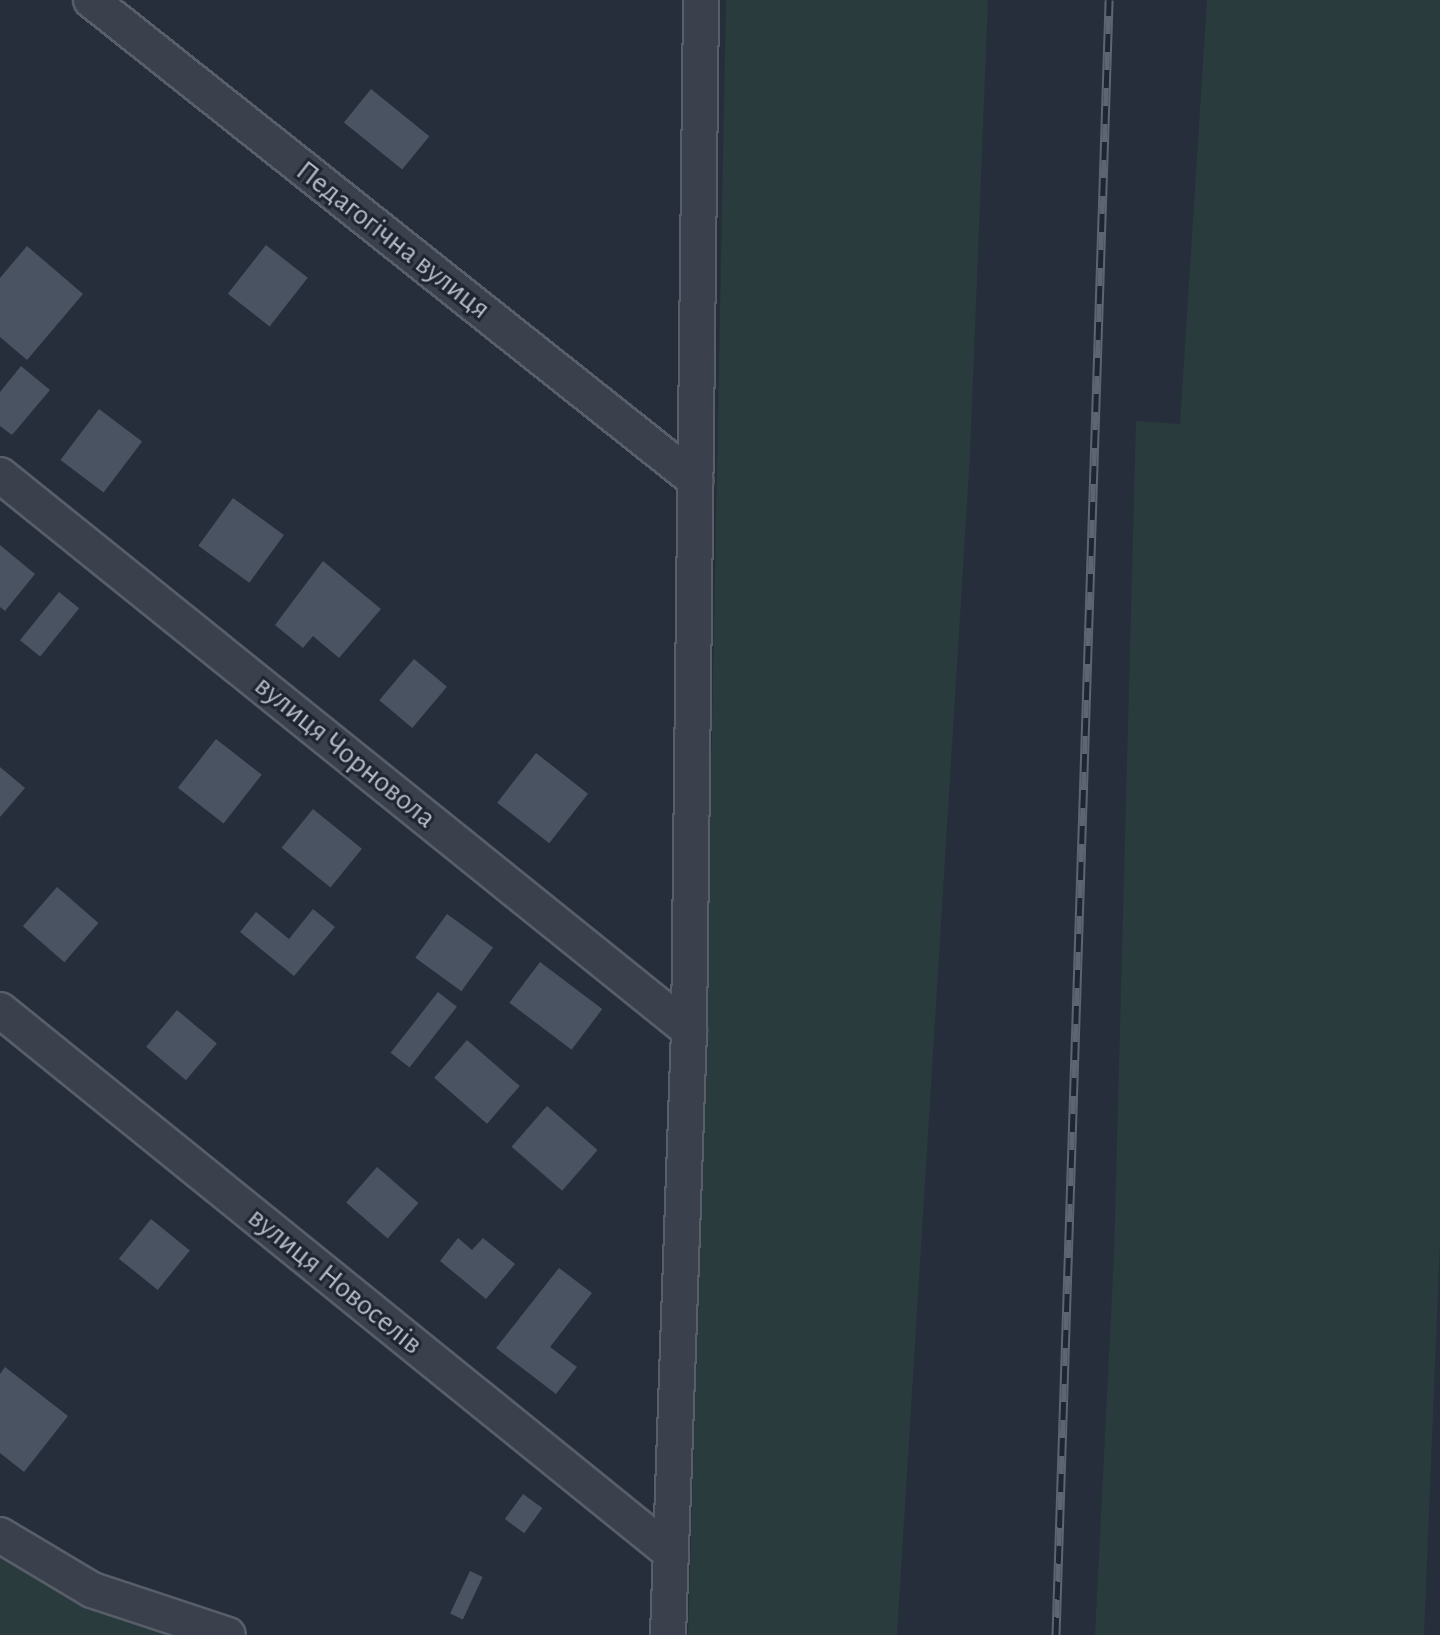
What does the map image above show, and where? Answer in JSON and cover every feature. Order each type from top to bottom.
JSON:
[{"type":"street","name":"Педагогічна вулиця","points":[[91,0],[695,480]]},
{"type":"street","points":[[668,1635],[689,1030],[701,0]]},
{"type":"street","name":"вулиця Чорновола","points":[[0,475],[689,1030]]},
{"type":"street","name":"вулиця Новоселів","points":[[0,1010],[671,1553]]},
{"type":"street","points":[[0,1535],[92,1590],[228,1635]]},
{"type":"shaded area","points":[[726,0],[988,0],[970,455],[897,1635],[688,1635],[706,1042]]},
{"type":"shaded area","points":[[1207,0],[1440,0],[1440,1242],[1424,1635],[1095,1635],[1114,1254],[1136,421],[1180,424]]},
{"type":"shaded area","points":[[0,1552],[179,1635],[0,1635]]},
{"type":"building","points":[[371,89],[429,136],[402,170],[344,122]]},
{"type":"building","points":[[266,245],[308,278],[270,326],[228,294]]},
{"type":"building","points":[[27,246],[83,294],[27,360],[0,337],[0,278]]},
{"type":"building","points":[[21,366],[50,390],[12,435],[0,426],[0,392]]},
{"type":"building","points":[[99,409],[142,441],[104,493],[60,460]]},
{"type":"building","points":[[233,498],[284,535],[249,583],[198,546]]},
{"type":"building","points":[[0,545],[35,574],[5,611],[0,607]]},
{"type":"building","points":[[323,561],[381,609],[339,658],[313,636],[303,648],[275,625]]},
{"type":"building","points":[[59,592],[79,608],[40,657],[20,640]]},
{"type":"building","points":[[414,659],[447,687],[412,728],[379,700]]},
{"type":"building","points":[[216,739],[262,775],[224,824],[178,788]]},
{"type":"building","points":[[536,753],[588,794],[549,843],[497,803]]},
{"type":"building","points":[[0,767],[25,788],[0,817]]},
{"type":"building","points":[[313,809],[362,849],[330,888],[282,848]]},
{"type":"building","points":[[57,887],[99,923],[64,962],[23,926]]},
{"type":"building","points":[[313,909],[335,927],[294,976],[240,932],[256,912],[289,939]]},
{"type":"building","points":[[447,914],[493,948],[461,991],[415,958]]},
{"type":"building","points":[[540,962],[602,1009],[572,1050],[509,1003]]},
{"type":"building","points":[[438,992],[457,1007],[410,1067],[391,1053]]},
{"type":"building","points":[[177,1010],[217,1043],[186,1080],[146,1047]]},
{"type":"building","points":[[467,1040],[520,1086],[487,1124],[434,1078]]},
{"type":"building","points":[[547,1106],[598,1150],[562,1191],[512,1147]]},
{"type":"building","points":[[377,1167],[419,1203],[388,1239],[346,1202]]},
{"type":"building","points":[[151,1219],[190,1250],[158,1290],[119,1259]]},
{"type":"building","points":[[458,1238],[472,1250],[483,1238],[515,1264],[486,1299],[440,1261]]},
{"type":"building","points":[[559,1268],[592,1293],[550,1347],[577,1367],[556,1394],[496,1348]]},
{"type":"building","points":[[5,1367],[68,1416],[24,1472],[0,1453],[0,1374]]},
{"type":"building","points":[[523,1494],[542,1508],[524,1533],[505,1519]]},
{"type":"building","points":[[470,1571],[483,1577],[463,1620],[450,1614]]},
{"type":"railway","points":[[1056,1635],[1109,0]]}]
